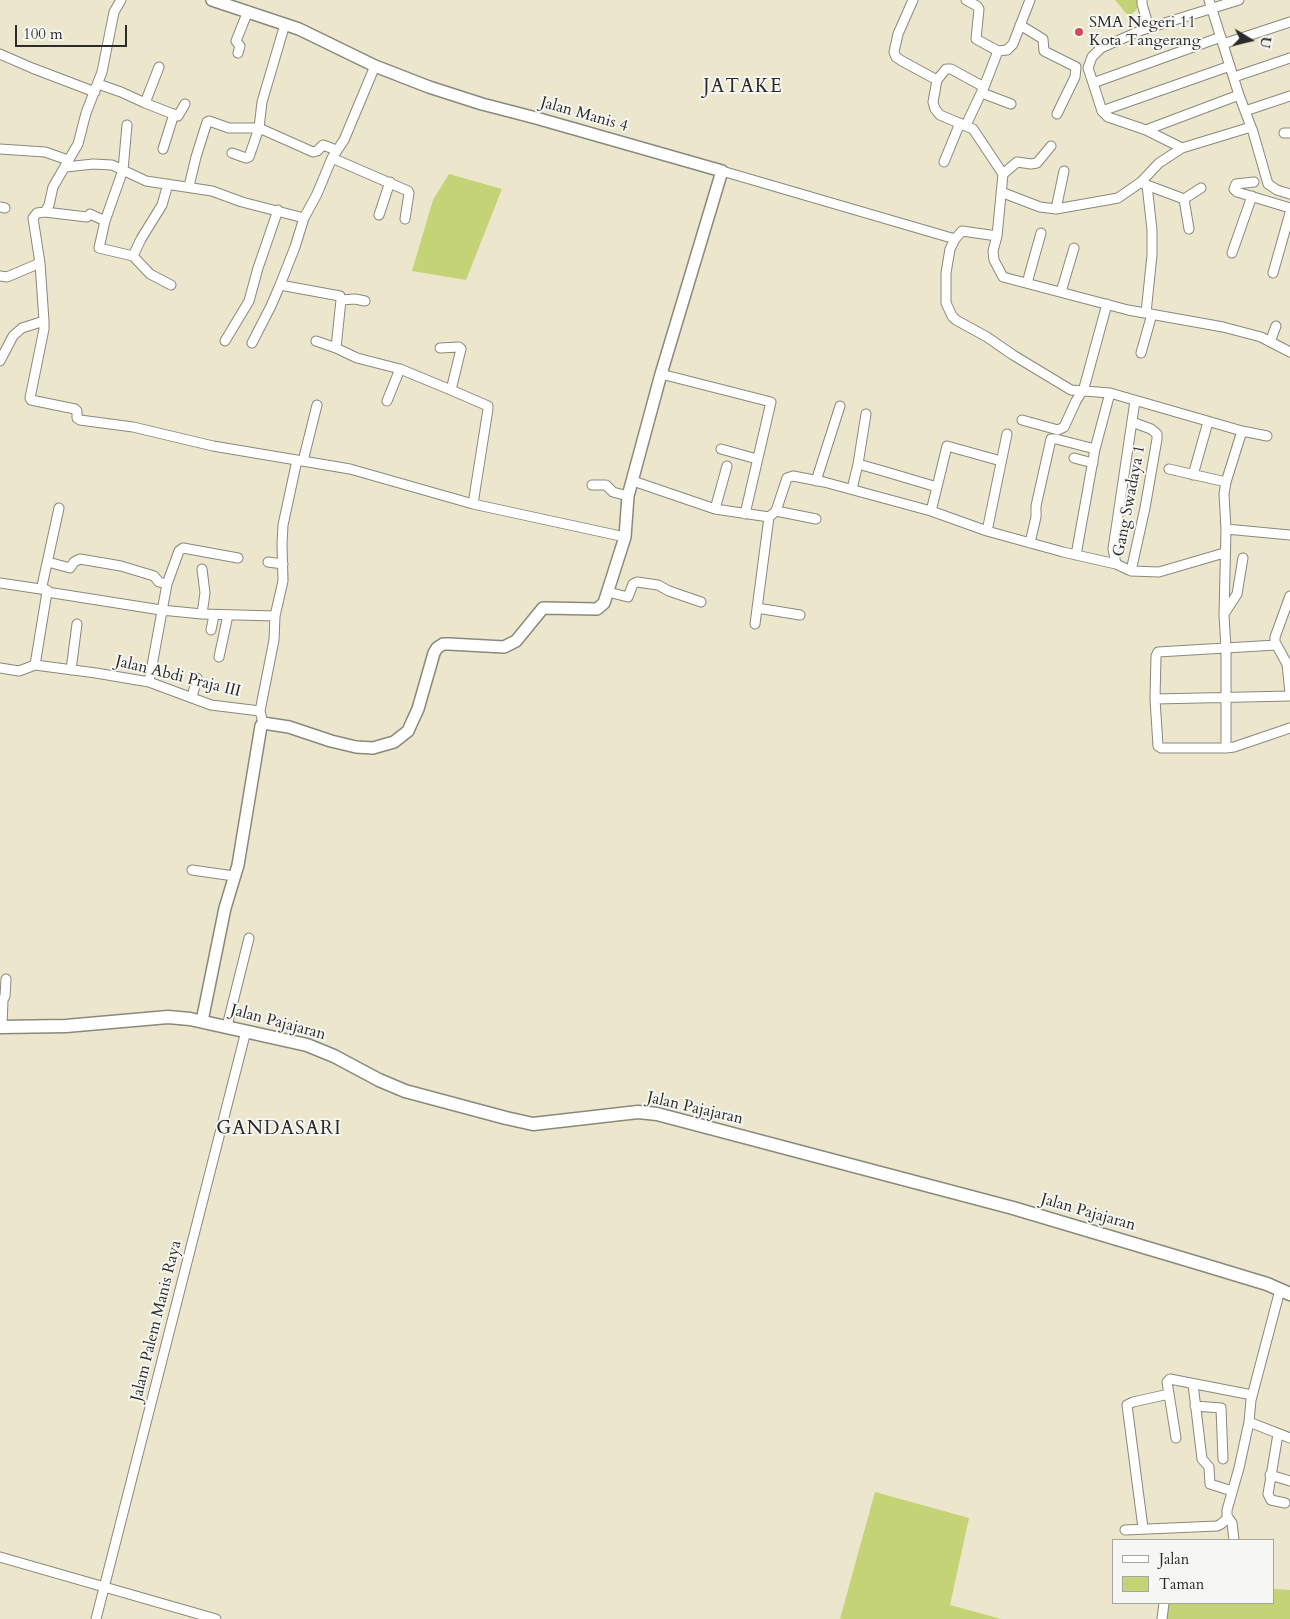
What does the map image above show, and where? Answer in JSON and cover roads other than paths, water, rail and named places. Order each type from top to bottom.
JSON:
[{"type":"main road","name":"Jalan Pajajaran","points":[[1,1027],[66,1026],[168,1017],[202,1020],[291,1041],[320,1050],[405,1091],[506,1118],[533,1124],[638,1112],[675,1118],[1013,1208],[1267,1284],[1285,1292]]},
{"type":"street","points":[[45,212],[49,205],[53,187],[78,144],[86,114],[102,72],[114,12],[121,0]]},
{"type":"street","name":"Jalan Manis 4","points":[[212,0],[245,17],[285,24],[310,34],[333,47],[375,66],[429,87],[482,104],[955,239]]},
{"type":"street","points":[[913,0],[898,34],[894,52],[896,57],[902,61],[937,80]]},
{"type":"street","points":[[966,0],[979,9],[976,39],[998,51],[1008,50],[1011,47],[1030,0]]},
{"type":"street","points":[[1142,0],[1149,28]]},
{"type":"street","points":[[1182,148],[1146,130],[1108,117],[1102,111],[1096,82],[1088,68],[1089,62],[1101,48],[1149,28],[1210,4],[1239,0]]},
{"type":"street","points":[[1210,4],[1268,184],[1277,190],[1290,194]]},
{"type":"street","points":[[238,53],[240,46],[236,40],[245,17]]},
{"type":"street","points":[[1096,82],[1222,40],[1290,22]]},
{"type":"street","points":[[232,153],[246,158],[249,157],[259,128],[262,102],[285,24]]},
{"type":"street","points":[[1020,26],[1043,40],[1044,51],[1076,67],[1075,77],[1057,114]]},
{"type":"street","points":[[944,162],[983,90],[998,51]]},
{"type":"street","points":[[0,54],[32,68],[96,88],[126,94],[179,116],[185,104]]},
{"type":"street","points":[[1234,77],[1290,58]]},
{"type":"street","points":[[145,103],[159,66]]},
{"type":"street","points":[[252,343],[280,285],[295,248],[304,218],[317,194],[334,154],[344,140],[375,66]]},
{"type":"street","points":[[1102,111],[1230,66]]},
{"type":"street","points":[[1011,104],[983,90],[951,69],[946,69],[937,80],[935,109],[940,115],[973,129],[1002,174],[993,256],[1001,274],[1005,278],[1149,314],[1223,327],[1256,336],[1290,352]]},
{"type":"street","points":[[1146,130],[1239,95]]},
{"type":"street","points":[[1245,112],[1290,96]]},
{"type":"street","points":[[163,148],[174,114]]},
{"type":"street","points":[[189,186],[208,121],[232,128],[259,128],[313,152],[323,145],[334,154],[409,192],[405,219]]},
{"type":"street","points":[[127,125],[123,170],[105,221],[99,248],[133,256],[150,274],[171,285]]},
{"type":"street","points":[[1001,192],[1040,207],[1056,209],[1072,208],[1118,198],[1144,183],[1159,163],[1182,148],[1251,127]]},
{"type":"street","points":[[1002,174],[1017,162],[1034,164],[1051,146]]},
{"type":"street","points":[[0,149],[45,152],[67,164],[112,165],[146,181],[212,191],[255,206],[278,210],[304,218]]},
{"type":"street","points":[[263,724],[283,725],[356,747],[372,748],[394,742],[408,731],[418,709],[434,653],[443,644],[494,648],[511,645],[543,608],[597,609],[604,603],[625,537],[628,496],[632,481],[722,171]]},
{"type":"street","points":[[1056,209],[1064,171]]},
{"type":"street","points":[[379,215],[390,182]]},
{"type":"street","points":[[1254,182],[1236,184],[1234,186],[1235,191],[1290,208]]},
{"type":"street","points":[[1144,183],[1184,199]]},
{"type":"street","points":[[1141,353],[1148,330],[1152,255],[1152,230],[1144,183]]},
{"type":"street","points":[[133,256],[162,205],[168,184]]},
{"type":"street","points":[[1184,199],[1201,188]]},
{"type":"street","points":[[1232,253],[1252,196]]},
{"type":"street","points":[[1184,199],[1189,229]]},
{"type":"street","points":[[225,341],[249,301],[278,210]]},
{"type":"street","points":[[105,221],[89,215],[45,212],[34,216],[33,222],[40,263],[44,329],[31,400],[75,409],[77,418],[82,420],[132,427],[213,446],[350,469],[473,504],[625,537]]},
{"type":"street","points":[[1272,273],[1290,213]]},
{"type":"street","points":[[996,236],[962,231],[955,239],[948,257],[946,303],[956,320],[987,337],[1068,389],[1084,386],[1208,422],[1267,436]]},
{"type":"street","points":[[1027,283],[1041,233]]},
{"type":"street","points":[[1060,292],[1074,248]]},
{"type":"street","points":[[0,276],[7,277],[40,263]]},
{"type":"street","points":[[280,285],[336,295],[341,300],[355,299],[366,301]]},
{"type":"street","points":[[336,348],[341,300]]},
{"type":"street","points":[[1022,420],[1054,429],[1061,429],[1084,386],[1107,304]]},
{"type":"street","points":[[0,361],[13,336],[22,328],[44,321]]},
{"type":"street","points":[[1270,342],[1276,326]]},
{"type":"street","points":[[316,341],[357,358],[400,369],[488,406],[473,504]]},
{"type":"street","points":[[440,348],[459,347],[461,349],[451,390]]},
{"type":"street","points":[[387,401],[400,369]]},
{"type":"street","points":[[662,374],[771,402],[745,514]]},
{"type":"street","points":[[1076,555],[1095,449],[1110,394]]},
{"type":"street","points":[[1116,564],[1112,549],[1136,401]]},
{"type":"street","points":[[202,1020],[225,908],[234,876],[261,726],[263,724],[260,712],[274,640],[275,616],[283,581],[283,525],[317,405]]},
{"type":"street","points":[[816,481],[840,406]]},
{"type":"street","points":[[852,489],[866,414]]},
{"type":"street","name":"Gang Swadaya 1","points":[[1130,571],[1146,508],[1157,439],[1157,434],[1132,422]]},
{"type":"street","points":[[1193,475],[1208,422]]},
{"type":"street","points":[[1226,748],[1224,554],[1226,529],[1223,501],[1226,482],[1242,431]]},
{"type":"street","points":[[987,531],[1007,434]]},
{"type":"street","points":[[1030,543],[1051,439],[1095,449]]},
{"type":"street","points":[[932,511],[947,446],[1001,461]]},
{"type":"street","points":[[721,449],[758,459]]},
{"type":"street","points":[[1074,458],[1093,463]]},
{"type":"street","points":[[858,464],[938,487]]},
{"type":"street","points":[[716,509],[727,466]]},
{"type":"street","points":[[1169,469],[1226,482]]},
{"type":"street","points":[[755,624],[773,514],[785,481],[790,476],[852,489],[932,511],[987,531],[1116,564],[1130,571],[1160,572],[1224,554]]},
{"type":"street","points":[[632,481],[716,509],[745,514],[773,514],[816,519]]},
{"type":"street","points":[[592,485],[606,485],[613,492],[628,496]]},
{"type":"street","points":[[47,591],[42,586],[59,508]]},
{"type":"street","points":[[1226,529],[1290,535]]},
{"type":"street","points":[[149,682],[161,610],[177,554],[183,548],[238,558]]},
{"type":"street","points":[[1224,615],[1237,594],[1243,558]]},
{"type":"street","points":[[48,562],[70,568],[74,562],[80,559],[105,563],[154,576],[159,582],[167,584]]},
{"type":"street","points":[[268,562],[283,564]]},
{"type":"street","points":[[202,569],[205,593],[202,614]]},
{"type":"street","points":[[608,592],[628,597],[633,584],[637,582],[658,585],[669,592],[702,602]]},
{"type":"street","points":[[0,583],[161,610],[214,615],[275,616]]},
{"type":"street","points":[[35,665],[47,591]]},
{"type":"street","points":[[1155,699],[1290,695],[1287,664],[1276,645],[1275,637],[1290,596]]},
{"type":"street","points":[[757,608],[800,615]]},
{"type":"street","points":[[211,630],[214,615]]},
{"type":"street","points":[[219,657],[228,615]]},
{"type":"street","points":[[71,670],[77,624]]},
{"type":"street","points":[[1276,645],[1158,652],[1155,662],[1158,746],[1161,748],[1234,747],[1290,728]]},
{"type":"street","name":"Jalan Abdi Praja III","points":[[0,668],[19,671],[35,665],[149,682],[211,704],[260,712]]},
{"type":"street","points":[[192,698],[197,678]]},
{"type":"street","points":[[192,870],[234,876]]},
{"type":"street","points":[[227,1026],[249,938]]},
{"type":"street","points":[[1,1027],[6,979]]},
{"type":"street","name":"Jalam Palem Manis Raya","points":[[96,1619],[246,1031]]},
{"type":"street","points":[[1234,1539],[1232,1523],[1226,1513],[1249,1422],[1252,1395],[1285,1292]]},
{"type":"street","points":[[1176,1438],[1169,1394],[1168,1382],[1170,1379],[1252,1395]]},
{"type":"street","points":[[1193,1384],[1202,1459],[1209,1467],[1210,1484],[1232,1491]]},
{"type":"street","points":[[1143,1528],[1127,1406],[1133,1402],[1169,1394]]},
{"type":"street","points":[[1195,1406],[1221,1408],[1223,1459]]},
{"type":"street","points":[[1249,1422],[1290,1438]]},
{"type":"street","points":[[1278,1434],[1268,1494],[1269,1499],[1285,1503]]},
{"type":"street","points":[[1270,1475],[1290,1481]]},
{"type":"street","points":[[1124,1530],[1214,1526],[1221,1524],[1228,1518]]},
{"type":"street","points":[[0,1557],[216,1619]]},
{"type":"street","points":[[1162,1619],[1164,1604]]},
{"type":"place","name":"SMA Negeri 11 Kota Tangerang","points":[[1079,32]]},
{"type":"district","name":"JATAKE","points":[[743,88]]},
{"type":"district","name":"GANDASARI","points":[[279,1130]]}]
